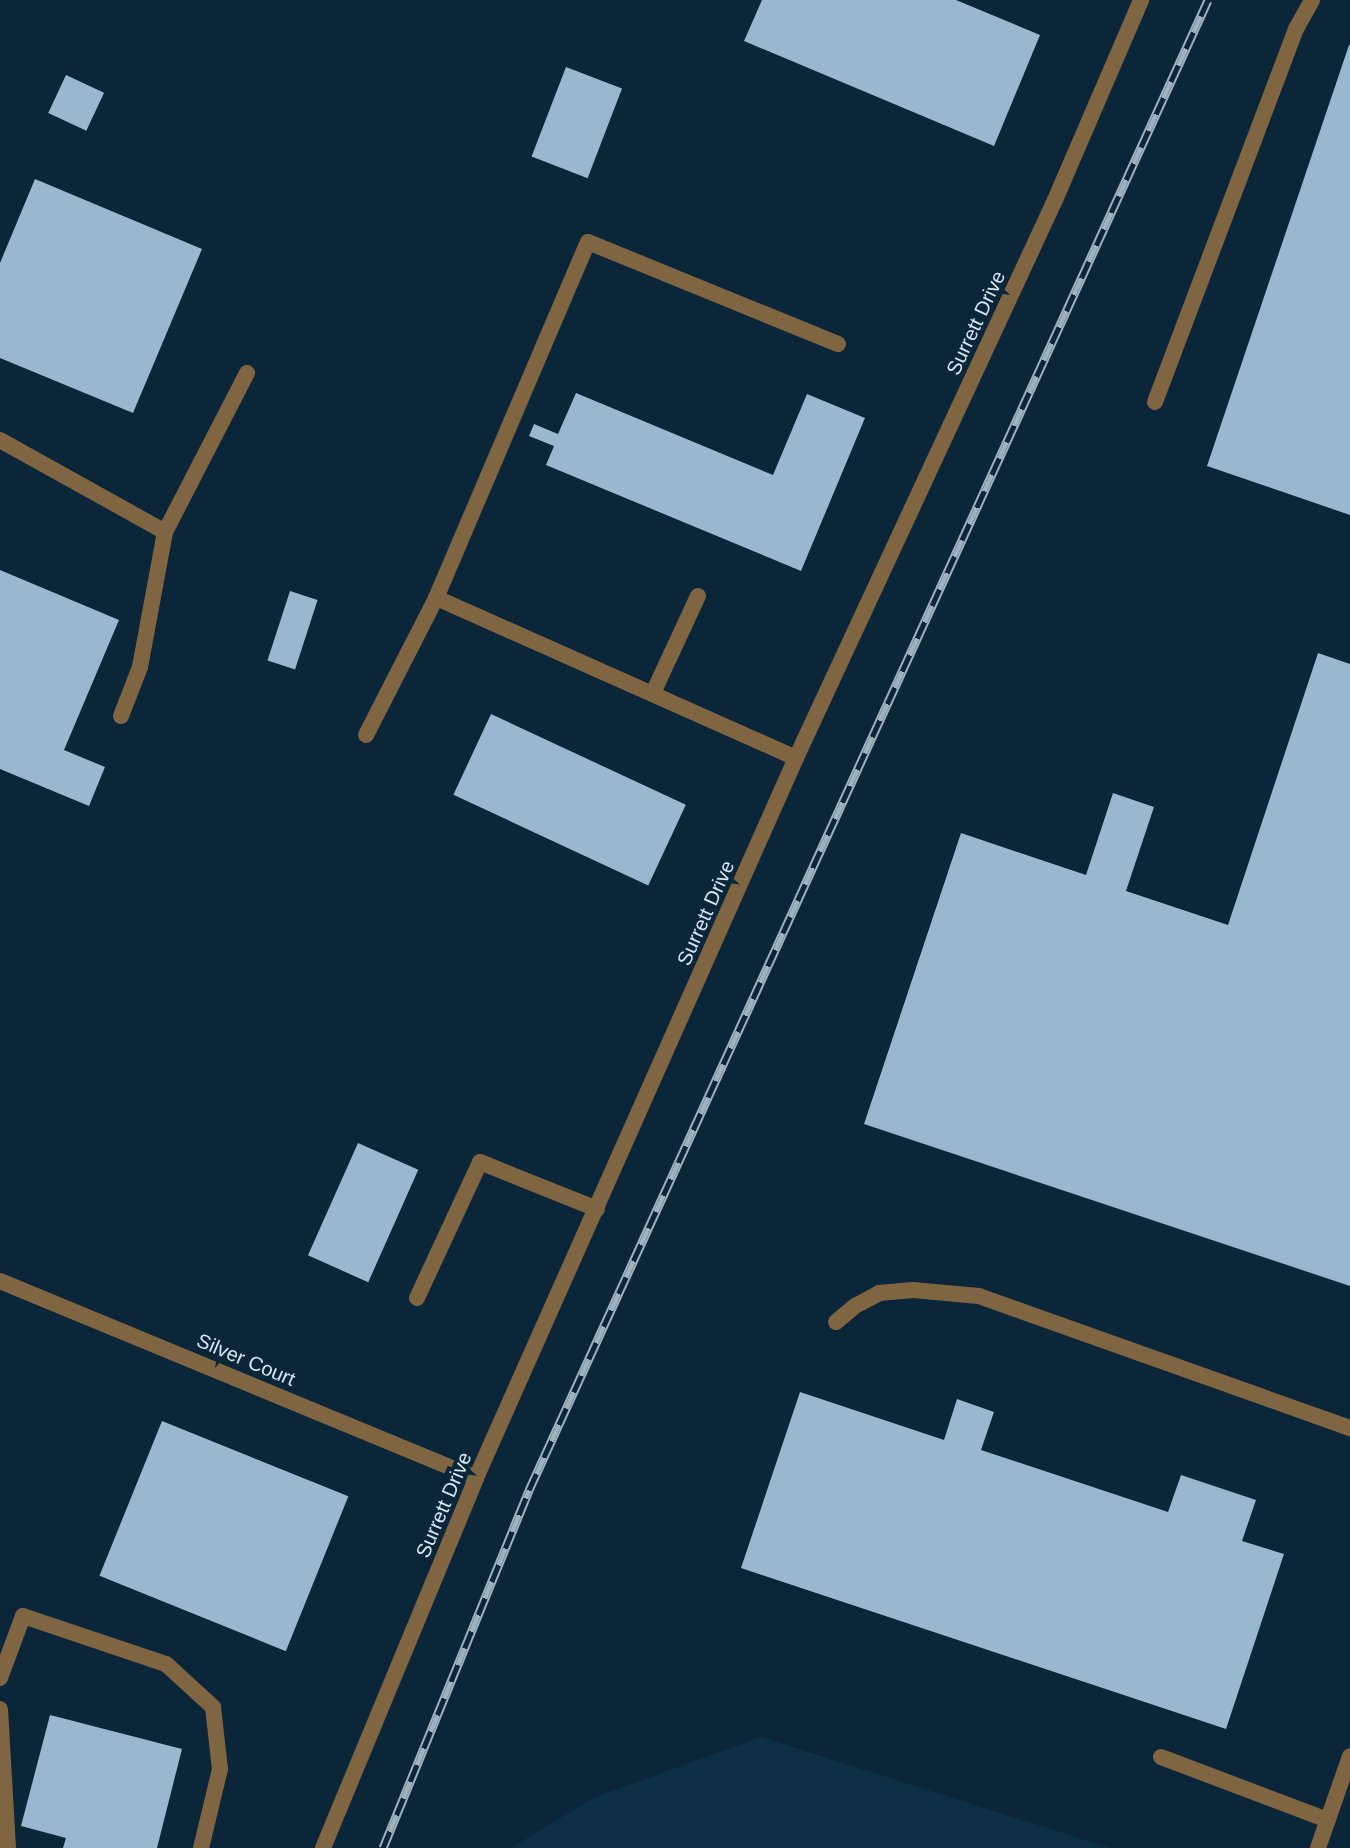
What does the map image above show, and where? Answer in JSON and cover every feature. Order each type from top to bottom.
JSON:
[{"type":"street","name":"Surrett Drive","points":[[323,1848],[476,1478],[796,758],[1055,200],[1141,0]]},
{"type":"street","points":[[1155,402],[1296,29],[1312,0]]},
{"type":"street","points":[[366,735],[436,598],[588,242],[838,344]]},
{"type":"street","points":[[121,716],[140,667],[165,532],[247,373]]},
{"type":"street","points":[[0,440],[165,532]]},
{"type":"street","points":[[653,693],[698,596]]},
{"type":"street","points":[[436,598],[796,758]]},
{"type":"street","points":[[417,1298],[480,1162],[597,1209]]},
{"type":"street","name":"Silver Court","points":[[0,1281],[476,1478]]},
{"type":"street","points":[[836,1322],[855,1306],[879,1293],[913,1290],[979,1296],[1350,1428]]},
{"type":"street","points":[[0,1678],[23,1616],[166,1664],[213,1707],[220,1769],[201,1848]]},
{"type":"street","points":[[0,1709],[8,1848]]},
{"type":"street","points":[[1318,1848],[1350,1756]]},
{"type":"street","points":[[1161,1757],[1328,1820]]},
{"type":"shaded area","points":[[761,1737],[1110,1848],[511,1848],[593,1798]]},
{"type":"building","points":[[762,0],[956,0],[1040,35],[994,146],[744,41]]},
{"type":"building","points":[[1350,45],[1350,515],[1207,466]]},
{"type":"building","points":[[566,67],[622,89],[588,178],[532,157]]},
{"type":"building","points":[[66,75],[104,93],[86,131],[48,113]]},
{"type":"building","points":[[35,179],[202,249],[133,413],[0,358],[0,263]]},
{"type":"building","points":[[576,393],[773,475],[807,394],[865,418],[801,571],[546,465],[554,446],[529,436],[534,424],[558,434]]},
{"type":"building","points":[[0,570],[119,620],[64,750],[105,767],[89,806],[0,769]]},
{"type":"building","points":[[290,591],[318,600],[295,669],[267,660]]},
{"type":"building","points":[[1318,653],[1350,664],[1350,1286],[864,1124],[961,833],[1086,875],[1113,793],[1154,807],[1126,891],[1228,925]]},
{"type":"building","points":[[491,714],[686,805],[648,886],[453,795]]},
{"type":"building","points":[[358,1143],[418,1170],[368,1282],[308,1255]]},
{"type":"building","points":[[800,1392],[944,1440],[957,1399],[994,1412],[981,1450],[1168,1512],[1181,1475],[1256,1500],[1242,1541],[1284,1554],[1226,1729],[741,1568]]},
{"type":"building","points":[[162,1421],[348,1496],[286,1651],[99,1576]]},
{"type":"building","points":[[50,1715],[182,1749],[157,1848],[63,1848],[66,1838],[21,1826]]},
{"type":"railway","points":[[383,1848],[529,1490],[1208,0]]}]
